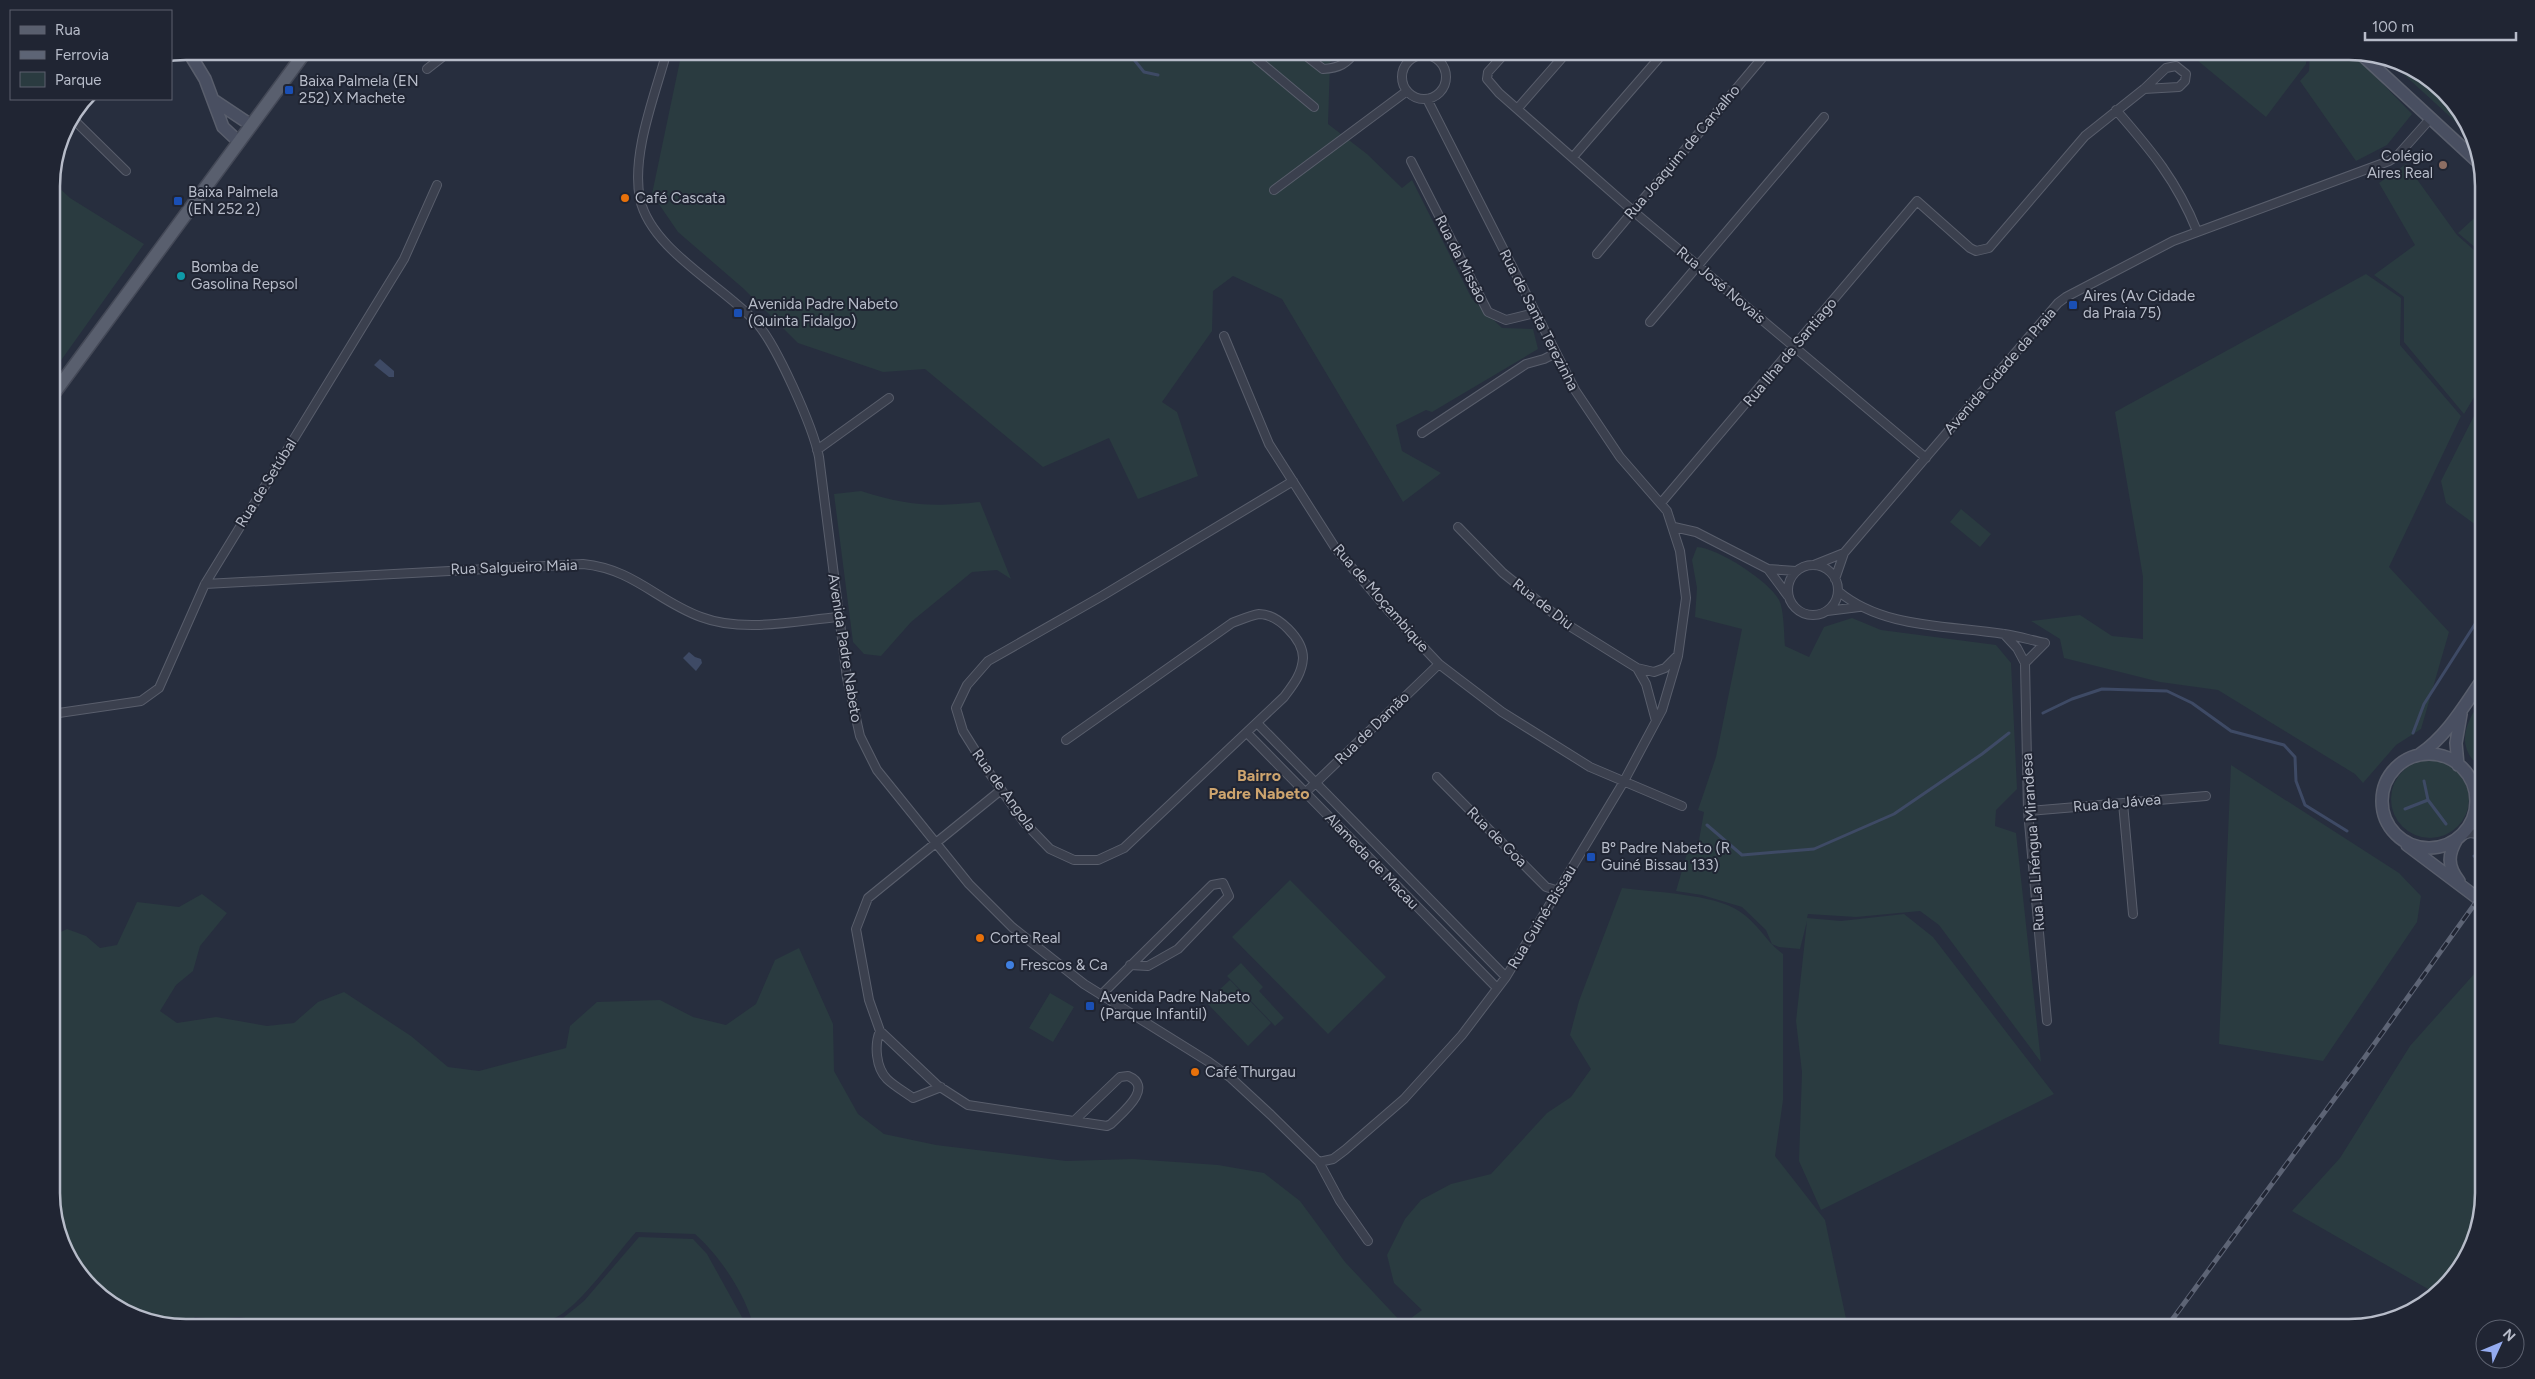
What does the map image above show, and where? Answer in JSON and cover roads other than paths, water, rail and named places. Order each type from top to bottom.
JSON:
[{"type":"main road","points":[[60,385],[299,60]]},
{"type":"street","points":[[193,60],[215,101],[223,127],[239,142]]},
{"type":"street","points":[[427,69],[438,60]]},
{"type":"street","name":"Avenida Padre Nabeto","points":[[664,60],[648,118],[640,160],[639,192],[646,217],[664,243],[723,291],[762,329],[776,353],[817,450],[838,617],[856,722],[867,754],[877,770],[969,884],[1012,927],[1058,965],[1101,995],[1231,1078],[1319,1162],[1340,1201],[1368,1241]]},
{"type":"street","points":[[1259,60],[1314,107]]},
{"type":"street","points":[[1312,60],[1323,69],[1337,68],[1350,60]]},
{"type":"street","points":[[1408,60],[1402,71],[1402,80],[1407,91],[1419,98],[1427,99],[1442,90],[1446,82],[1446,73],[1440,61]]},
{"type":"street","name":"Rua José Novais","points":[[1499,60],[1488,72],[1488,80],[1499,93],[1633,211],[1926,458]]},
{"type":"street","points":[[1518,108],[1560,60]]},
{"type":"street","points":[[1573,157],[1657,60]]},
{"type":"street","name":"Rua Joaquim de Carvalho","points":[[1597,254],[1760,60]]},
{"type":"street","points":[[2369,62],[2472,156]]},
{"type":"street","points":[[2144,90],[2179,88],[2185,81],[2186,74],[2180,67],[2170,66],[2144,90],[2116,110],[2167,171],[2180,193],[2197,231]]},
{"type":"street","points":[[1274,190],[1407,91]]},
{"type":"street","name":"Rua de Santa Terezinha","points":[[1427,99],[1575,390],[1620,457],[1661,503],[1674,527]]},
{"type":"street","points":[[215,101],[252,125]]},
{"type":"street","name":"Rua Ilha de Santiago","points":[[1661,503],[1917,201],[1970,248],[1976,251],[1989,248],[2085,136],[2116,110]]},
{"type":"street","points":[[1650,322],[1824,117]]},
{"type":"street","name":"Avenida Cidade da Praia","points":[[1835,579],[1844,553],[2058,303],[2173,241],[2389,161],[2398,154],[2430,119]]},
{"type":"street","points":[[77,123],[126,171]]},
{"type":"street","name":"Rua da Missão","points":[[1411,160],[1488,312],[1506,320],[1535,313]]},
{"type":"street","name":"Rua de Setúbal","points":[[60,713],[130,704],[141,701],[154,693],[205,584],[404,259],[437,185]]},
{"type":"street","name":"Rua de Moçambique","points":[[1224,336],[1269,444],[1336,549],[1389,611],[1439,664],[1502,712],[1590,768],[1682,806]]},
{"type":"street","points":[[1422,433],[1526,364],[1544,360],[1556,354]]},
{"type":"street","points":[[817,450],[888,398]]},
{"type":"street","name":"Rua de Angola","points":[[1066,740],[1232,623],[1258,614],[1273,618],[1286,627],[1297,641],[1303,657],[1298,678],[1284,697],[1124,848],[1098,860],[1074,860],[1050,849],[1024,822],[963,731],[956,708],[967,685],[988,661],[1102,596],[1293,481]]},
{"type":"street","name":"Rua de Diu","points":[[1458,527],[1503,573],[1568,625],[1637,668],[1654,672],[1665,668],[1678,656]]},
{"type":"street","points":[[1674,527],[1696,532],[1768,569],[1796,571]]},
{"type":"street","name":"Rua Guiné-Bissau","points":[[1319,1162],[1332,1159],[1339,1154],[1404,1099],[1462,1035],[1506,977],[1516,956],[1559,891],[1623,783],[1662,710],[1678,656],[1686,598],[1674,527]]},
{"type":"street","name":"Avenida Cidade da Praia","points":[[1814,565],[1844,553]]},
{"type":"street","name":"Rua Salgueiro Maia","points":[[205,584],[583,564],[597,565],[625,574],[693,614],[716,622],[749,625],[838,617]]},
{"type":"street","points":[[1789,598],[1788,588],[1790,579],[1796,571],[1805,566],[1824,567],[1835,579],[1838,591],[1836,601],[1826,611]]},
{"type":"street","points":[[1768,569],[1794,606],[1802,612],[1811,615],[1859,607],[1939,628],[2004,634],[2045,643],[2025,663],[2017,648],[2004,634]]},
{"type":"street","points":[[1838,591],[1859,607]]},
{"type":"street","name":"Rua La Lhéngua Mirandesa","points":[[2025,663],[2028,812],[2047,1021]]},
{"type":"street","name":"Rua de Damão","points":[[1305,793],[1439,664]]},
{"type":"street","points":[[1637,668],[1646,684],[1656,721]]},
{"type":"street","points":[[2475,690],[2441,736],[2418,755],[2402,762],[2395,768],[2385,783],[2381,801],[2385,819],[2402,840],[2422,857],[2475,895]]},
{"type":"street","points":[[2458,764],[2457,734],[2463,707]]},
{"type":"street","name":"Alameda de Macau","points":[[1257,723],[1506,977]]},
{"type":"street","name":"Alameda de Macau","points":[[1247,733],[1497,988]]},
{"type":"street","points":[[2418,755],[2444,756],[2458,764],[2472,782],[2475,794],[2475,808],[2472,818],[2451,848],[2450,864],[2463,886]]},
{"type":"street","name":"Rua de Goa","points":[[1438,777],[1546,887],[1559,891]]},
{"type":"street","points":[[1001,790],[868,898],[856,929],[870,1000],[880,1031],[941,1087],[968,1105],[1075,1120],[1104,1126],[1112,1124],[1137,1097],[1139,1089],[1136,1081],[1128,1076],[1120,1077],[1075,1120]]},
{"type":"street","name":"Rua da Jávea","points":[[2028,812],[2206,796]]},
{"type":"street","points":[[2123,803],[2133,914]]},
{"type":"street","points":[[2402,840],[2411,845],[2430,848],[2440,847],[2470,833],[2475,834]]},
{"type":"street","points":[[1101,995],[1130,966],[1212,885],[1223,883],[1229,896],[1178,949],[1148,966],[1130,966]]},
{"type":"street","points":[[880,1031],[876,1041],[877,1058],[886,1079],[913,1098],[941,1087]]},
{"type":"water","points":[[380,359],[394,371],[394,377],[389,377],[374,365]]},
{"type":"water","points":[[689,652],[701,659],[702,663],[696,671],[683,658]]},
{"type":"waterway","points":[[1134,60],[1144,72],[1158,75]]},
{"type":"waterway","points":[[2413,733],[2424,704],[2475,624]]},
{"type":"waterway","points":[[2043,713],[2072,699],[2102,689],[2167,691],[2192,703],[2231,731],[2284,745],[2295,757],[2296,781],[2305,805],[2347,831]]},
{"type":"waterway","points":[[1707,825],[1742,855],[1814,849],[1894,814],[1982,754],[2009,733]]},
{"type":"waterway","points":[[2424,781],[2428,800]]},
{"type":"waterway","points":[[2405,809],[2428,800],[2446,824]]},
{"type":"railway","points":[[2173,1319],[2475,904]]},
{"type":"place","name":"Baixa Palmela (EN 252) X Machete","points":[[289,90]]},
{"type":"place","name":"Colégio Aires Real","points":[[2443,165]]},
{"type":"place","name":"Café Cascata","points":[[625,198]]},
{"type":"place","name":"Baixa Palmela (EN 252 2)","points":[[178,201]]},
{"type":"place","name":"Bomba de Gasolina Repsol","points":[[181,276]]},
{"type":"place","name":"Aires (Av Cidade da Praia 75)","points":[[2073,305]]},
{"type":"place","name":"Avenida Padre Nabeto (Quinta Fidalgo)","points":[[738,313]]},
{"type":"place","name":"Bº Padre Nabeto (R Guiné Bissau 133)","points":[[1591,857]]},
{"type":"place","name":"Corte Real","points":[[980,938]]},
{"type":"place","name":"Frescos & Ca","points":[[1010,965]]},
{"type":"place","name":"Avenida Padre Nabeto (Parque Infantil)","points":[[1090,1006]]},
{"type":"place","name":"Café Thurgau","points":[[1195,1072]]},
{"type":"district","name":"Bairro Padre Nabeto","points":[[1259,784]]}]
